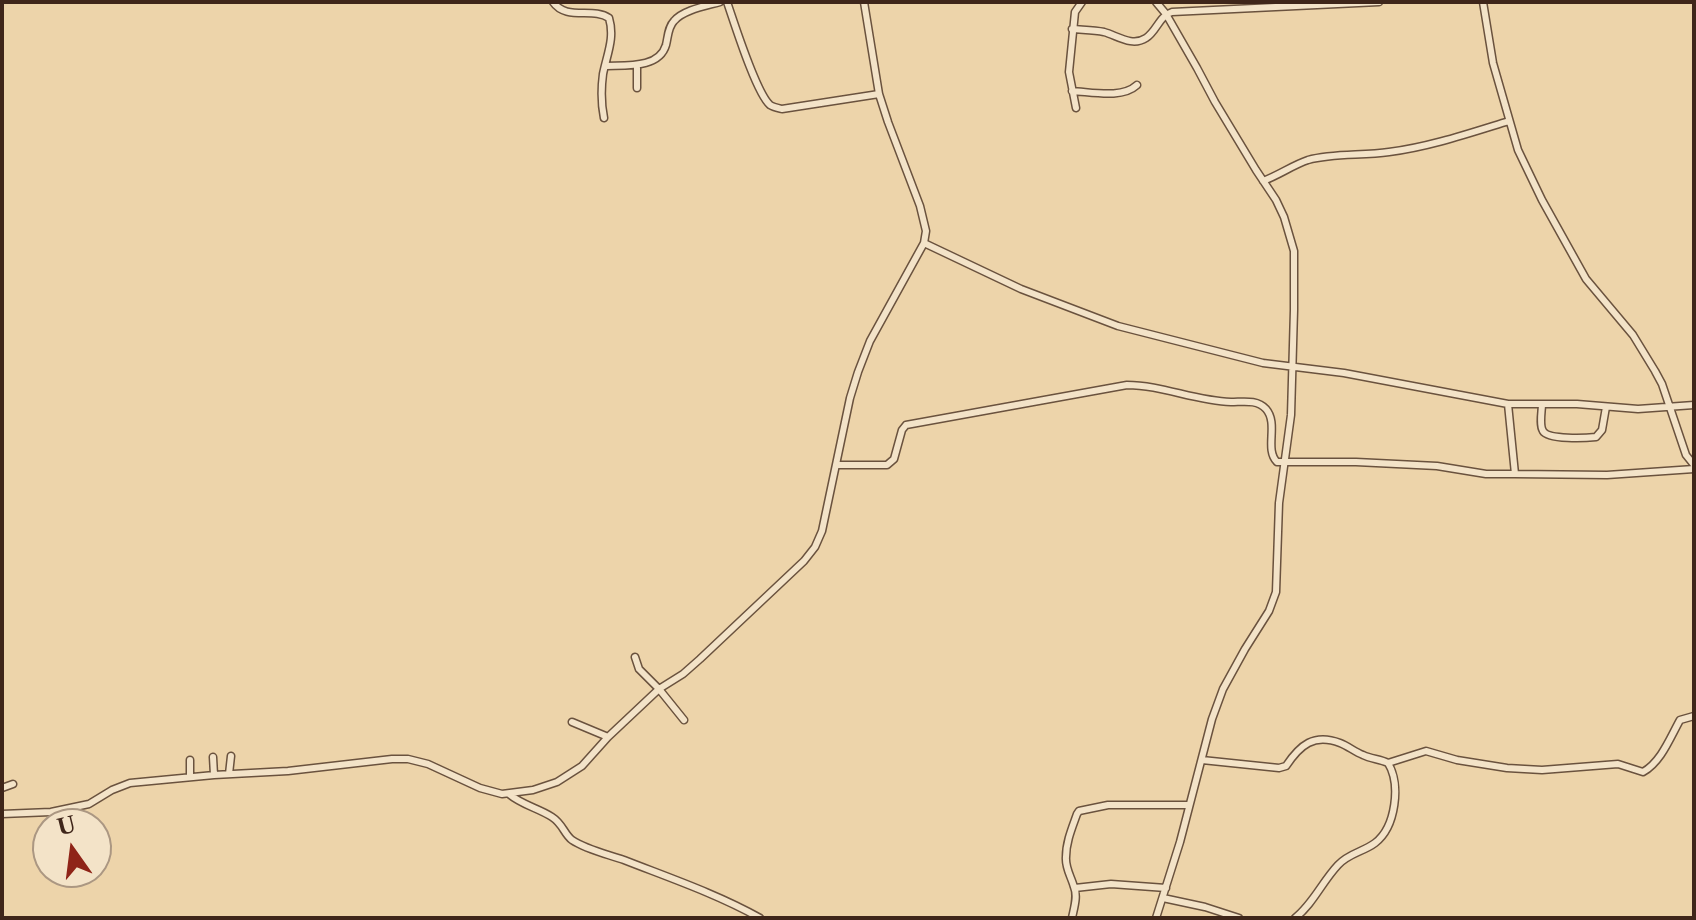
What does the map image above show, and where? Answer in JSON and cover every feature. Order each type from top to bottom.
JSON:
[{"type":"street","points":[[553,2],[555,7],[563,10],[601,14],[609,18],[612,38],[601,93],[604,118]]},
{"type":"street","points":[[605,66],[637,65],[656,59],[662,55],[675,19],[720,2]]},
{"type":"street","points":[[727,2],[749,65],[772,107],[782,109],[879,94]]},
{"type":"street","points":[[509,794],[533,790],[570,775],[659,689],[700,659],[804,561],[820,538],[850,398],[870,341],[924,243],[926,231],[920,206],[879,94],[864,2]]},
{"type":"street","points":[[1076,108],[1069,72],[1075,12],[1082,2]]},
{"type":"street","points":[[1156,2],[1276,200],[1294,251],[1291,415],[1279,503],[1276,592],[1269,611],[1223,689],[1156,918]]},
{"type":"street","points":[[1072,29],[1104,32],[1128,41],[1139,41],[1151,34],[1166,14],[1178,11],[1379,2]]},
{"type":"street","points":[[836,465],[887,465],[894,459],[906,425],[1127,385],[1145,385],[1185,396],[1258,403],[1271,418],[1273,457],[1277,462],[1437,466],[1486,474],[1621,475],[1694,467],[1686,455],[1655,371],[1633,335],[1586,279],[1518,150],[1493,63],[1483,2]]},
{"type":"street","points":[[637,65],[637,88]]},
{"type":"street","points":[[1072,91],[1123,93],[1137,85]]},
{"type":"street","points":[[1263,181],[1314,159],[1390,152],[1509,121]]},
{"type":"street","points":[[924,243],[1021,289],[1118,326],[1263,363],[1344,373],[1508,404],[1577,404],[1638,409],[1694,405]]},
{"type":"street","points":[[1508,404],[1515,474]]},
{"type":"street","points":[[1542,404],[1543,431],[1546,435],[1557,437],[1596,437],[1602,430],[1606,407]]},
{"type":"street","points":[[635,657],[639,669],[684,720]]},
{"type":"street","points":[[1202,760],[1279,768],[1286,766],[1297,750],[1309,742],[1326,739],[1388,763],[1426,751],[1457,760],[1517,769],[1618,764],[1643,772],[1655,762],[1680,720],[1694,716]]},
{"type":"street","points":[[572,722],[608,737]]},
{"type":"street","points":[[229,774],[231,756]]},
{"type":"street","points":[[213,757],[214,775]]},
{"type":"street","points":[[2,814],[67,809],[89,804],[130,783],[408,759],[428,764],[480,788],[509,794],[554,818],[572,840],[723,898],[760,918]]},
{"type":"street","points":[[190,760],[190,777]]},
{"type":"street","points":[[1295,918],[1307,907],[1340,862],[1374,844],[1382,835],[1392,812],[1397,785],[1388,763]]},
{"type":"street","points":[[2,788],[13,784]]},
{"type":"street","points":[[1072,918],[1075,888],[1065,857],[1067,841],[1079,811],[1108,805],[1189,805]]},
{"type":"street","points":[[1075,888],[1111,884],[1166,888]]},
{"type":"street","points":[[1163,898],[1239,918]]}]
